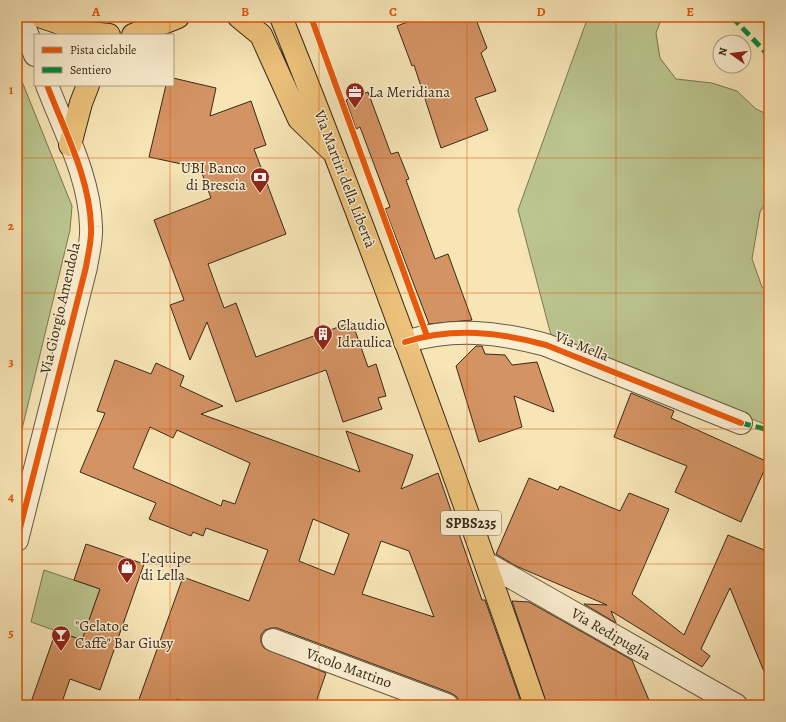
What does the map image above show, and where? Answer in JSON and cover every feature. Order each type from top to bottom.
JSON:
[{"type":"main road","points":[[42,17],[89,32],[102,34]]},
{"type":"main road","points":[[136,34],[178,17]]},
{"type":"main road","points":[[239,17],[261,35],[300,120],[337,156]]},
{"type":"main road","name":"Via Martiri della Libertà","points":[[281,17],[337,156],[405,342]]},
{"type":"main road","points":[[70,145],[81,103],[88,86]]},
{"type":"main road","name":"SPBS235","points":[[405,342],[486,563],[535,705]]},
{"type":"street","points":[[21,17],[34,52]]},
{"type":"street","name":"Via Giorgio Amendola","points":[[17,540],[86,266],[91,228],[87,200],[70,145],[46,86]]},
{"type":"street","name":"Via Mella","points":[[405,342],[427,336],[460,332],[517,337],[546,345],[741,423]]},
{"type":"street","name":"Via Redipuglia","points":[[486,563],[736,705]]},
{"type":"street","name":"Vicolo Mattino","points":[[273,640],[447,705]]},
{"type":"green space","points":[[588,17],[662,17],[656,33],[660,58],[676,79],[712,83],[737,91],[756,109],[769,115],[769,198],[760,212],[752,259],[762,287],[769,292],[769,426],[551,335],[518,210]]},
{"type":"green space","points":[[17,69],[72,206],[70,230],[17,450]]},
{"type":"green space","points":[[44,570],[100,589],[82,640],[31,622]]},
{"type":"building","points":[[420,17],[475,17],[487,48],[481,53],[496,91],[475,98],[488,130],[441,148],[414,65],[412,66],[397,26]]},
{"type":"building","points":[[174,78],[216,88],[210,116],[251,101],[266,145],[254,149],[286,234],[208,264],[224,308],[236,303],[256,357],[352,322],[368,367],[376,364],[386,396],[378,398],[382,409],[343,422],[326,370],[236,402],[207,322],[190,360],[170,305],[184,300],[154,220],[211,198],[200,168],[149,157],[166,86],[174,86]]},
{"type":"building","points":[[368,92],[391,154],[398,152],[409,179],[406,180],[435,259],[448,254],[472,320],[429,324],[385,209],[390,207],[360,127],[356,129],[346,100]]},
{"type":"building","points":[[476,346],[482,346],[485,354],[505,355],[512,365],[537,362],[554,412],[514,396],[522,427],[479,442],[456,366]]},
{"type":"building","points":[[115,360],[151,374],[156,363],[184,376],[180,386],[223,406],[201,414],[360,472],[346,431],[413,455],[401,489],[438,473],[482,600],[485,600],[522,705],[460,705],[457,697],[451,693],[277,628],[271,628],[265,630],[261,635],[261,642],[264,648],[326,673],[315,705],[193,705],[177,699],[175,705],[137,705],[183,577],[249,601],[268,550],[206,528],[203,536],[193,532],[191,536],[149,519],[156,503],[80,472],[105,413],[97,411]],"holes":[[[150,427],[173,438],[177,430],[250,463],[235,504],[223,500],[221,506],[133,468]],[[313,519],[349,534],[334,575],[299,561]],[[381,541],[409,551],[434,617],[362,594]]]},
{"type":"building","points":[[631,393],[674,411],[671,418],[768,462],[741,522],[675,492],[687,466],[614,437]]},
{"type":"building","points":[[529,478],[558,490],[560,486],[620,511],[629,493],[669,509],[632,594],[684,635],[728,535],[769,552],[769,684],[730,588],[701,649],[710,656],[702,667],[611,611],[616,623],[584,604],[607,605],[516,566],[496,554]]},
{"type":"building","points":[[86,544],[144,564],[100,690],[70,679],[61,705],[30,705],[56,631],[82,640],[100,589],[74,580]]},
{"type":"building","points":[[512,601],[529,602],[632,660],[651,705],[547,705]]},
{"type":"marked path","points":[[732,17],[769,56]]},
{"type":"marked path","points":[[741,423],[769,430]]},
{"type":"cycle path","points":[[311,17],[427,336]]},
{"type":"cycle path","points":[[17,540],[86,267],[91,237],[90,209],[81,172],[47,86]]},
{"type":"cycle path","points":[[405,342],[441,334],[476,333],[511,337],[546,345],[741,423]]},
{"type":"place","name":"La Meridiana","points":[[355,109]]},
{"type":"place","name":"UBI Banco di Brescia","points":[[260,194]]},
{"type":"place","name":"Claudio Idraulica","points":[[323,351]]},
{"type":"place","name":"L'equipe di Lella","points":[[127,584]]},
{"type":"place","name":"\"Gelato e Caffè\" Bar Giusy","points":[[61,652]]}]
